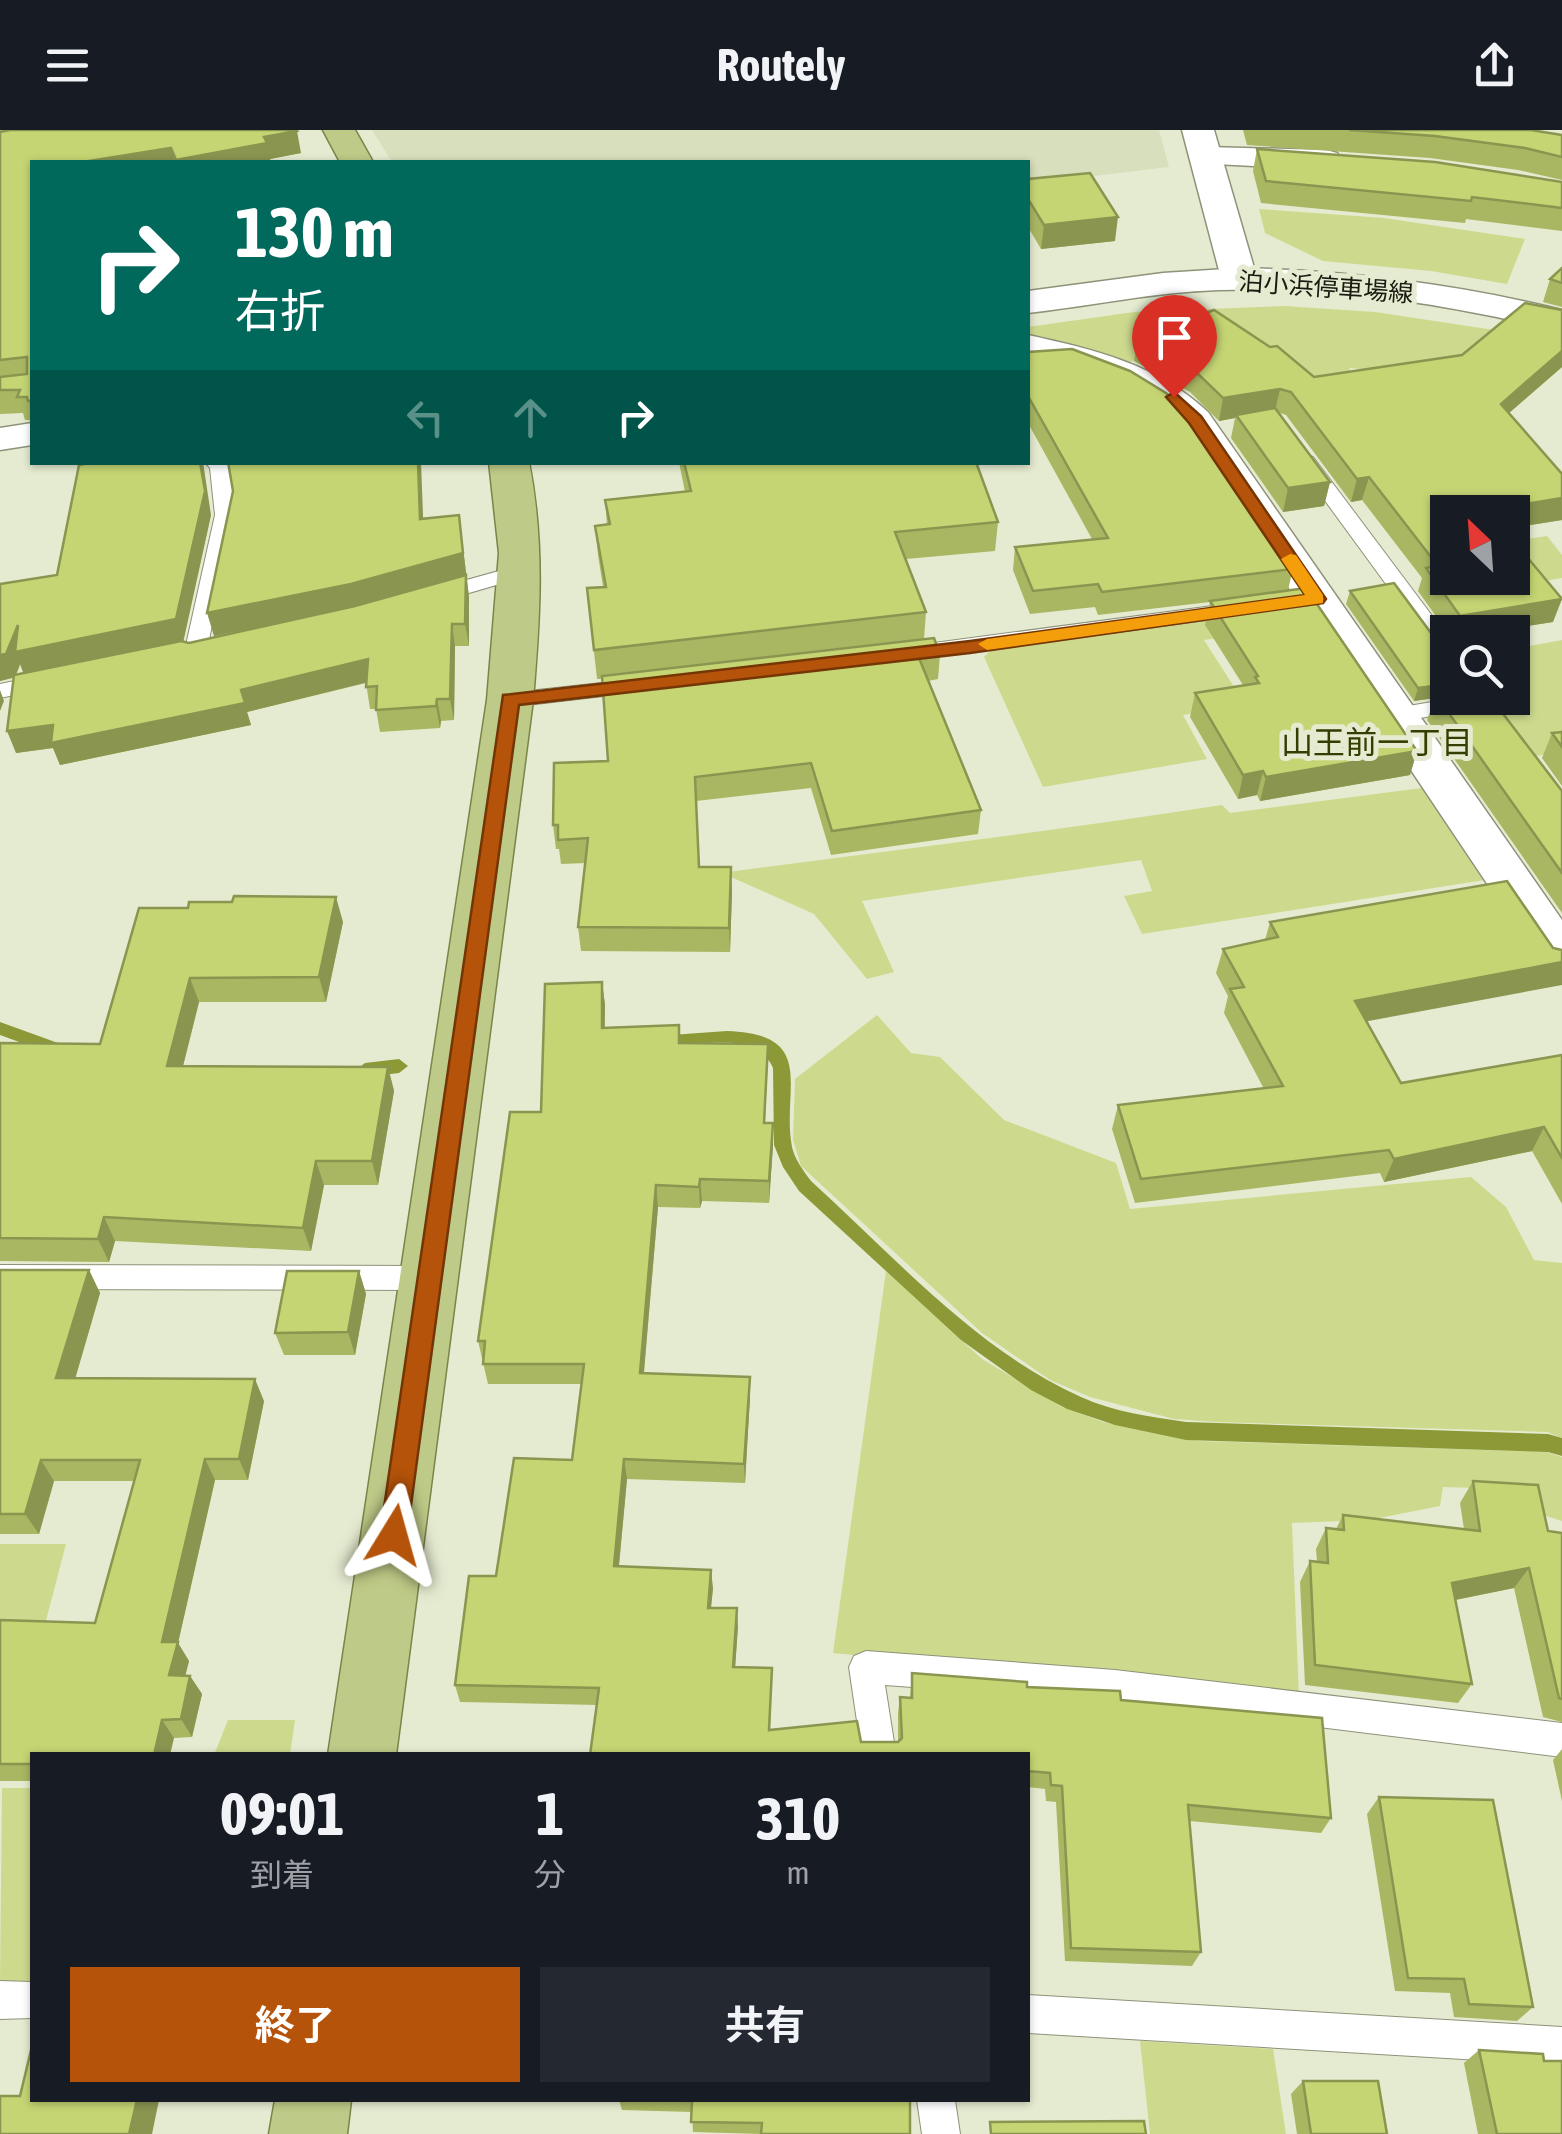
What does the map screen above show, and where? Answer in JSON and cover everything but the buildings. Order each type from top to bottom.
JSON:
[{"type":"highway","points":[[338,130],[355,160]]},
{"type":"highway","points":[[362,1752],[510,700],[524,570],[518,500],[510,465]]},
{"type":"highway","points":[[308,2134],[312,2102]]},
{"type":"main road","points":[[1203,143],[1238,278]]},
{"type":"main road","name":"泊小浜停車場線","points":[[1030,302],[1238,278],[1393,288],[1516,308],[1562,321]]},
{"type":"street","points":[[1203,143],[1350,162]]},
{"type":"street","points":[[1030,346],[1110,364],[1149,380],[1214,432],[1307,600],[1397,715],[1560,950]]},
{"type":"street","points":[[0,438],[30,434]]},
{"type":"lane","points":[[1288,437],[1430,630]]},
{"type":"lane","points":[[194,653],[225,515],[218,465]]},
{"type":"lane","points":[[414,602],[524,570]]},
{"type":"lane","points":[[891,656],[1259,607]]},
{"type":"lane","points":[[0,690],[78,676]]},
{"type":"lane","points":[[510,700],[655,684]]},
{"type":"lane","points":[[1397,715],[1430,711]]},
{"type":"lane","points":[[0,1277],[430,1278]]},
{"type":"lane","points":[[879,1752],[866,1668],[1115,1686],[1562,1740]]},
{"type":"lane","points":[[0,2000],[30,2000]]},
{"type":"lane","points":[[1030,2014],[1562,2046]]},
{"type":"lane","points":[[936,2102],[941,2134]]},
{"type":"shaded area","points":[[372,130],[1159,130],[1169,167],[1030,184],[1030,160],[391,160]]},
{"type":"green space","points":[[1259,209],[1384,218],[1525,239],[1507,284],[1431,271],[1323,261],[1265,233]]},
{"type":"green space","points":[[1284,306],[1375,312],[1501,331],[1451,377],[1349,368],[1353,376],[1297,389],[1213,330],[1127,363],[1030,338],[1030,327],[1134,312]]},
{"type":"green space","points":[[1547,536],[1562,555],[1562,578],[1530,583],[1530,538]]},
{"type":"green space","points":[[1306,605],[1317,623],[1204,640],[1245,704],[1183,715],[1207,759],[1043,787],[984,657],[992,649]]},
{"type":"green space","points":[[1562,640],[1562,752],[1536,756],[1506,715],[1530,715],[1530,646]]},
{"type":"green space","points":[[1429,787],[1491,879],[1142,934],[1124,896],[1152,891],[1141,860],[862,901],[894,972],[867,979],[814,914],[722,873],[1222,805],[1230,813]]},
{"type":"green space","points":[[877,1015],[911,1053],[940,1057],[1004,1120],[1116,1163],[1130,1209],[1471,1177],[1506,1207],[1534,1260],[1562,1263],[1562,1438],[1547,1432],[1174,1419],[1090,1397],[1050,1380],[982,1333],[801,1166],[793,1140],[795,1079]]},
{"type":"green space","points":[[886,1271],[982,1359],[1062,1407],[1103,1422],[1199,1441],[1547,1452],[1562,1457],[1562,1521],[1543,1515],[1539,1490],[1443,1487],[1440,1506],[1369,1520],[1292,1523],[1299,1697],[833,1653]]},
{"type":"green space","points":[[0,1544],[66,1544],[43,1632],[0,1631]]},
{"type":"green space","points":[[228,1720],[295,1720],[290,1752],[215,1752]]},
{"type":"green space","points":[[2,1788],[30,1788],[30,1981],[0,1981]]},
{"type":"green space","points":[[1140,2041],[1273,2049],[1286,2134],[1150,2134]]},
{"type":"waterway","points":[[0,1028],[63,1052]]},
{"type":"waterway","points":[[657,1042],[727,1037],[766,1045],[782,1068],[784,1151],[805,1186],[968,1334],[1038,1384],[1074,1403],[1101,1413],[1186,1431],[1548,1443],[1562,1447]]},
{"type":"waterway","points":[[365,1070],[399,1066]]},
{"type":"slow traffic","points":[[987,644],[1317,599],[1290,559]]},
{"type":"district","name":"山王前一丁目","points":[[1377,743]]},
{"type":"route","points":[[394,1535],[510,700],[970,647],[1317,599],[1195,420],[1174,397]]}]
